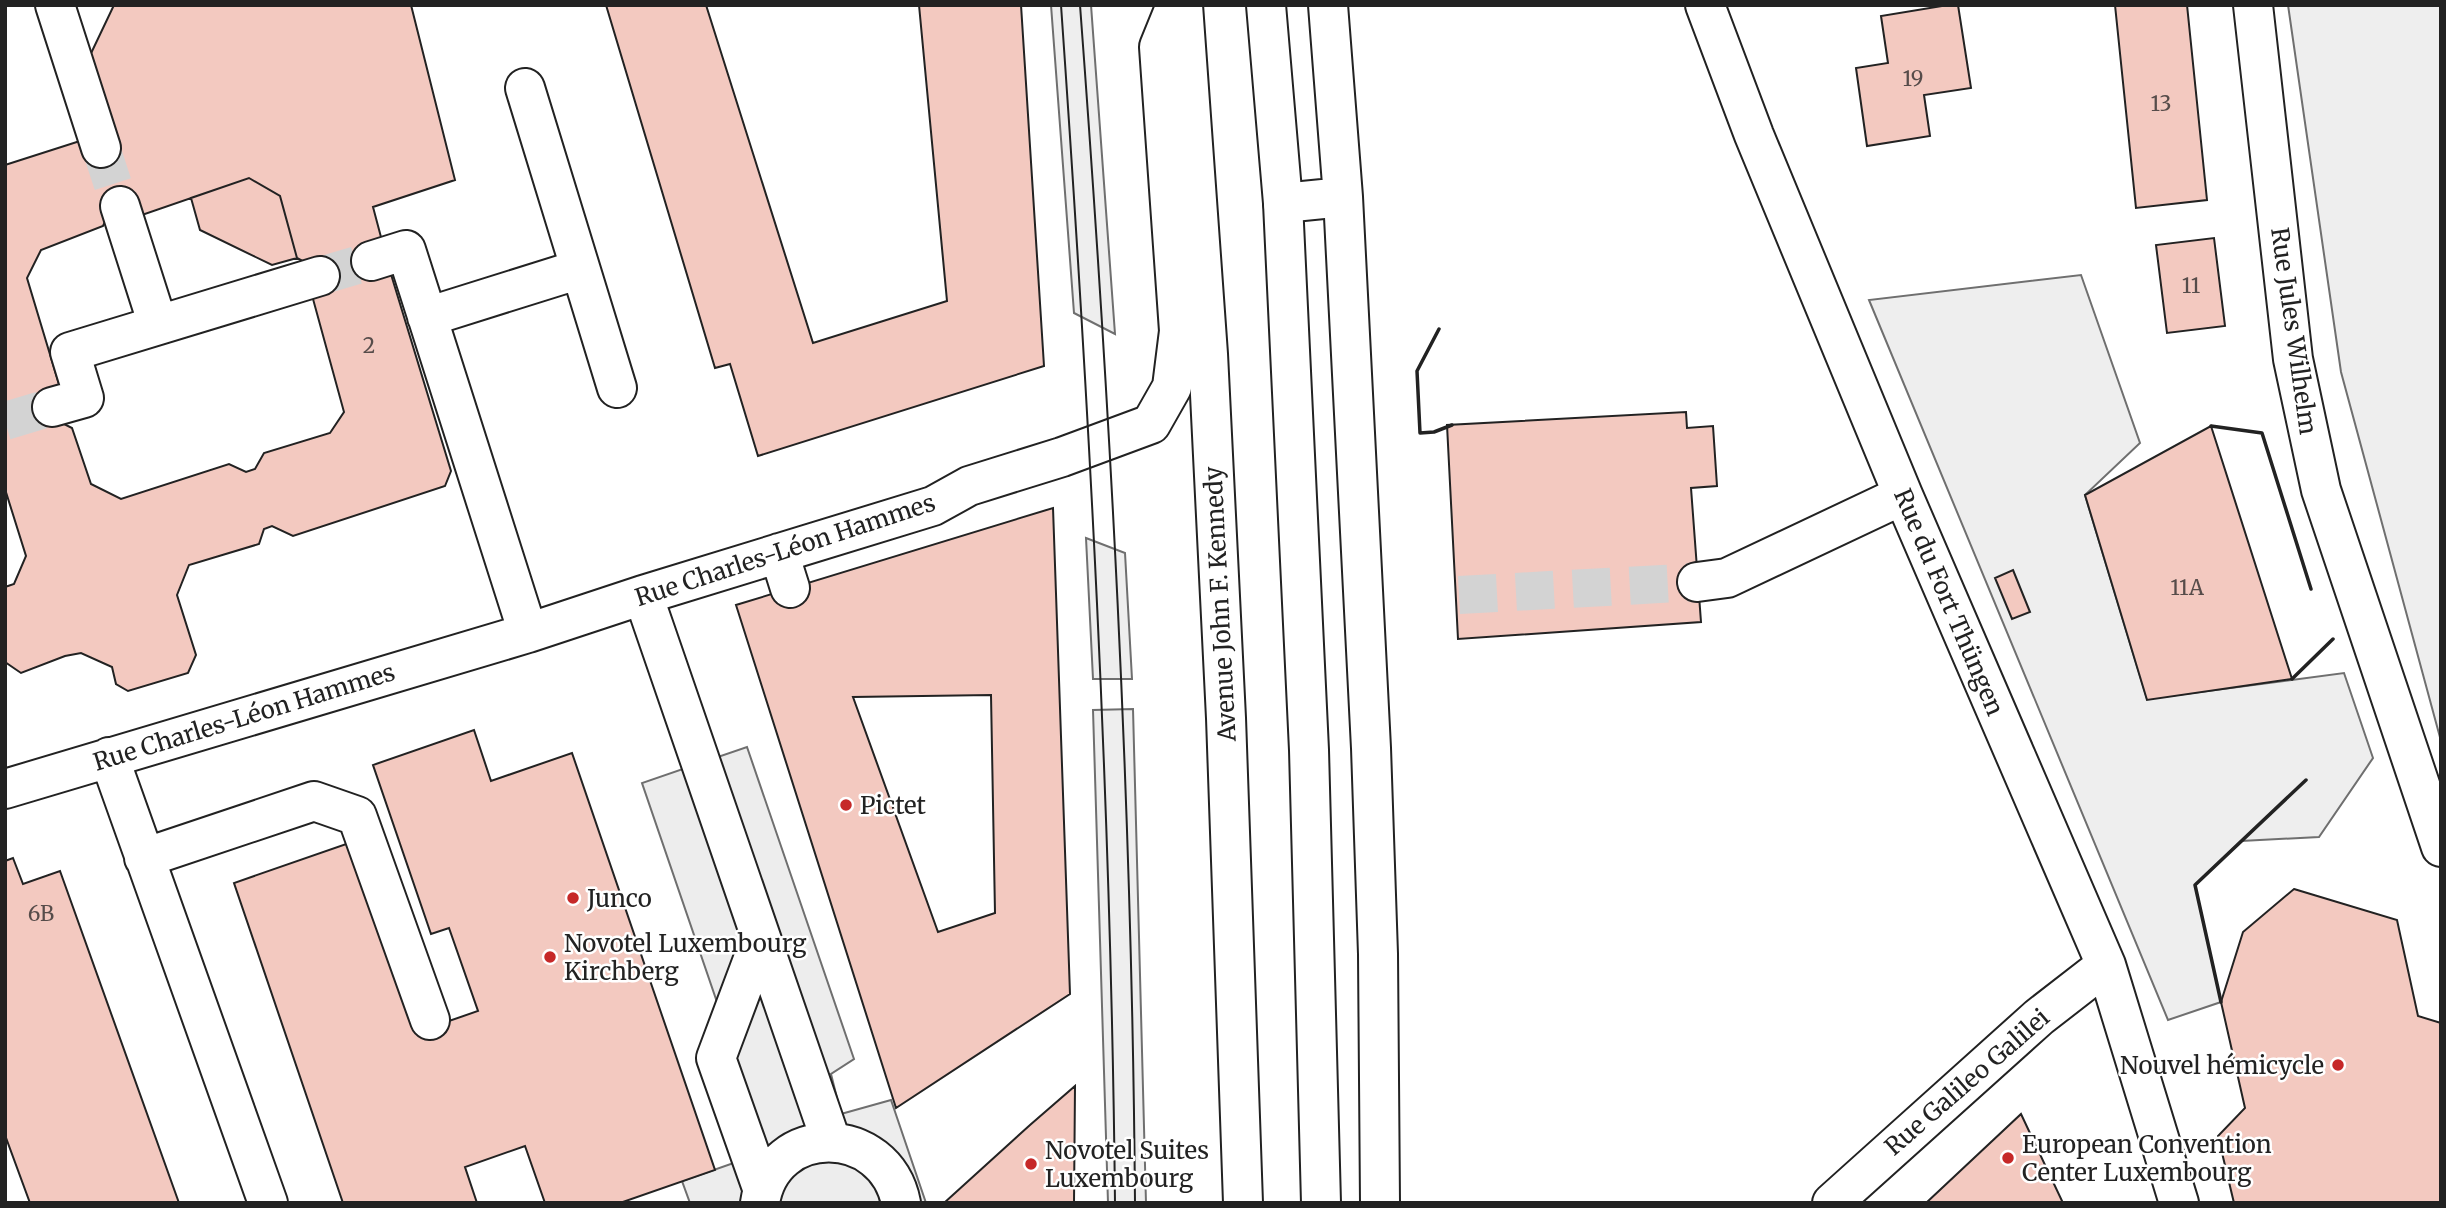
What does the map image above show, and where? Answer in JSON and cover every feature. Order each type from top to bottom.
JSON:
[{"type":"street","points":[[55,5],[101,149]]},
{"type":"street","name":"Rue Charles-Léon Hammes","points":[[5,789],[528,633],[643,595],[784,571],[873,524],[933,506],[969,486],[1062,457],[1151,424],[1172,387],[1179,331],[1159,47],[1175,5]]},
{"type":"street","name":"Avenue John F. Kennedy","points":[[1183,5],[1208,354],[1222,637],[1243,1203]]},
{"type":"street","points":[[1266,5],[1283,202],[1309,750],[1321,1203]]},
{"type":"street","points":[[1328,5],[1343,197],[1372,775],[1378,954],[1380,1203]]},
{"type":"street","name":"Rue du Fort Thüngen","points":[[1705,5],[1754,135],[1903,495],[2106,965],[2179,1203]]},
{"type":"street","name":"Rue Jules Wilhelm","points":[[2253,5],[2292,359],[2308,436],[2321,490],[2441,847]]},
{"type":"street","points":[[525,88],[617,388]]},
{"type":"street","points":[[1283,202],[1343,197]]},
{"type":"street","points":[[120,206],[158,325]]},
{"type":"street","points":[[371,261],[405,250],[528,633]]},
{"type":"street","points":[[427,317],[580,268]]},
{"type":"street","points":[[52,407],[84,398],[70,352],[320,276]]},
{"type":"street","points":[[1697,582],[1727,578],[1903,495]]},
{"type":"street","points":[[643,595],[831,1141]]},
{"type":"street","points":[[109,757],[268,1203]]},
{"type":"street","points":[[144,858],[314,801],[357,816],[430,1020]]},
{"type":"street","points":[[761,938],[716,1058],[761,1196]]},
{"type":"street","name":"Rue Galileo Galilei","points":[[1832,1203],[2039,1017],[2106,965]]},
{"type":"street","points":[[761,1196],[778,1163],[802,1147],[831,1141],[858,1147],[882,1162],[898,1186],[901,1203]]},
{"type":"shaded area","points":[[1051,5],[1091,5],[1115,334],[1074,313]]},
{"type":"shaded area","points":[[2288,5],[2441,5],[2441,741],[2341,372]]},
{"type":"shaded area","points":[[2081,275],[2140,443],[2085,495],[2147,699],[2344,673],[2373,758],[2319,837],[2241,841],[2195,885],[2221,1002],[2168,1020],[1869,300]]},
{"type":"shaded area","points":[[1086,538],[1125,553],[1132,679],[1093,679]]},
{"type":"shaded area","points":[[1133,709],[1146,1203],[1108,1203],[1093,710]]},
{"type":"shaded area","points":[[747,747],[854,1059],[831,1074],[841,1114],[891,1100],[926,1203],[690,1203],[682,1181],[768,1151],[642,783]]},
{"type":"building","points":[[114,5],[411,5],[455,180],[373,207],[451,471],[445,486],[293,536],[272,526],[264,529],[259,544],[189,565],[177,595],[196,655],[188,673],[128,691],[116,684],[112,667],[81,653],[65,656],[21,673],[5,662],[5,587],[14,584],[26,556],[5,489],[5,165],[80,141],[84,68]],"holes":[[[249,178],[280,196],[297,258],[319,270],[322,283],[313,299],[344,412],[330,433],[264,453],[255,469],[246,472],[229,464],[121,499],[91,484],[72,428],[56,420],[61,391],[27,278],[41,250],[103,226],[111,209],[142,215]]]},
{"type":"building","points":[[606,5],[706,5],[813,343],[947,301],[919,5],[1021,5],[1044,366],[758,456],[730,364],[715,368]]},
{"type":"building","points":[[1958,5],[1971,88],[1924,95],[1930,136],[1867,146],[1856,68],[1888,63],[1881,16]]},
{"type":"building","points":[[2115,5],[2187,5],[2207,200],[2136,208]]},
{"type":"building","points":[[249,178],[280,196],[297,258],[272,265],[200,230],[191,198]]},
{"type":"building","points":[[2214,238],[2225,326],[2167,333],[2156,245]]},
{"type":"building","points":[[1686,412],[1687,428],[1713,426],[1717,486],[1691,488],[1701,622],[1458,639],[1447,425]]},
{"type":"building","points":[[2211,426],[2292,679],[2147,700],[2085,495]]},
{"type":"building","name":"Pictet","points":[[1053,508],[1070,994],[896,1108],[736,605]],"holes":[[[991,695],[995,913],[938,932],[853,697]]]},
{"type":"building","points":[[2013,570],[2030,612],[2012,619],[1995,578]]},
{"type":"building","name":"Novotel Luxembourg Kirchberg","points":[[474,730],[491,781],[572,753],[715,1170],[620,1203],[545,1203],[525,1146],[465,1167],[477,1203],[343,1203],[234,883],[352,842],[417,1032],[478,1011],[449,928],[431,934],[373,765]]},
{"type":"building","points":[[13,858],[23,884],[60,871],[179,1203],[30,1203],[5,1135],[5,861]]},
{"type":"building","name":"Nouvel hémicycle","points":[[2294,889],[2397,920],[2418,1016],[2441,1023],[2441,1203],[2234,1203],[2218,1136],[2245,1108],[2221,1002],[2243,932]]},
{"type":"building","name":"Novotel Suites Luxembourg","points":[[1075,1086],[1074,1203],[944,1203],[1030,1125]]},
{"type":"building","name":"European Convention Center Luxembourg","points":[[2021,1114],[2063,1203],[1926,1203]]},
{"type":"tunnel","points":[[101,148],[120,206]]},
{"type":"tunnel","points":[[320,276],[371,261]]},
{"type":"tunnel","points":[[5,421],[52,407]]},
{"type":"tunnel","points":[[1459,595],[1697,582]]},
{"type":"tram line","points":[[1061,5],[1081,304],[1104,753],[1115,1203]]},
{"type":"tram line","points":[[1080,5],[1118,604],[1129,903],[1135,1203]]},
{"type":"wall","points":[[1439,329],[1417,371],[1420,433],[1434,432],[1452,425]]},
{"type":"wall","points":[[2211,426],[2262,433],[2311,589]]},
{"type":"wall","points":[[2292,679],[2333,639]]},
{"type":"wall","points":[[2221,1002],[2195,885],[2306,780]]},
{"type":"place","name":"Pictet","points":[[846,805]]},
{"type":"place","name":"Junco","points":[[573,898]]},
{"type":"place","name":"Novotel Luxembourg Kirchberg","points":[[550,957]]},
{"type":"place","name":"Nouvel hémicycle","points":[[2338,1065]]},
{"type":"place","name":"European Convention Center Luxembourg","points":[[2008,1158]]},
{"type":"place","name":"Novotel Suites Luxembourg","points":[[1031,1164]]}]
